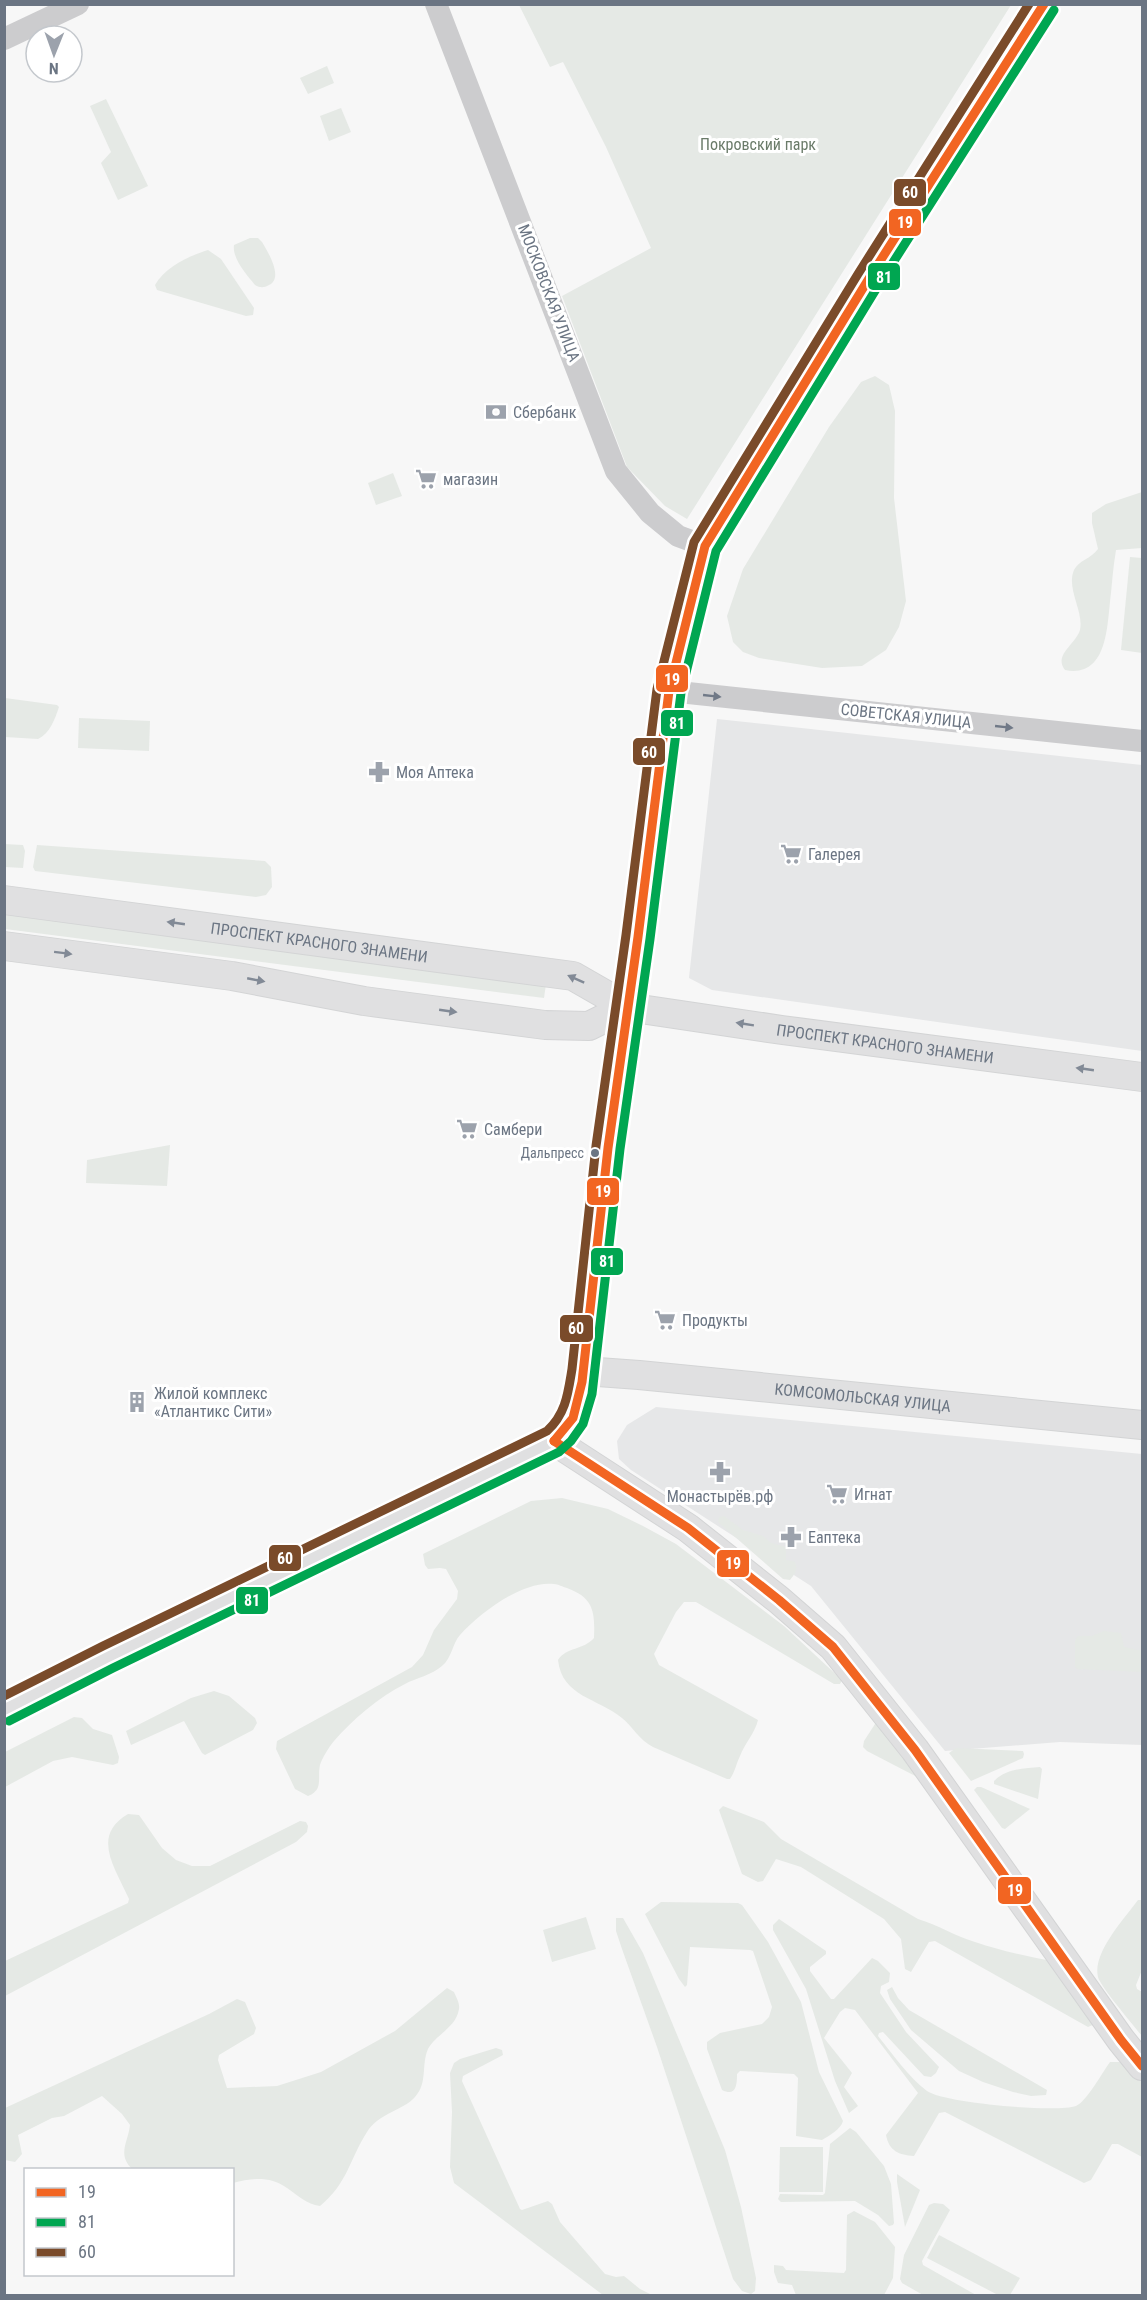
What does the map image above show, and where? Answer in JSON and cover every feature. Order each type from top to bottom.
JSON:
[{"type":"main road","points":[[4,1710],[118,1652],[555,1441],[570,1427],[578,1407],[584,1371],[608,1148],[669,691],[705,546],[868,280],[1044,4]]},
{"type":"main road","name":"ПРОСПЕКТ КРАСНОГО ЗНАМЕНИ","points":[[4,900],[573,976],[627,1007],[782,1030],[1143,1077]]},
{"type":"main road","points":[[4,946],[232,976],[364,1001],[545,1025],[589,1026],[627,1007]]},
{"type":"main road","name":"КОМСОМОЛЬСКАЯ УЛИЦА","points":[[584,1371],[1143,1425]]},
{"type":"main road","points":[[555,1441],[688,1528],[779,1600],[833,1647],[915,1750],[1121,2040],[1142,2063]]},
{"type":"street","points":[[4,39],[78,4]]},
{"type":"street","name":"МОСКОВСКАЯ УЛИЦА","points":[[436,4],[616,471],[651,513],[678,536],[705,546]]},
{"type":"street","name":"СОВЕТСКАЯ УЛИЦА","points":[[669,691],[1143,741]]},
{"type":"shaded area","points":[[717,719],[1142,765],[1142,1051],[712,990],[689,978]]},
{"type":"shaded area","points":[[656,1407],[1142,1454],[1142,1745],[1060,1742],[945,1751],[811,1586],[631,1470],[619,1459],[617,1441],[627,1425]]},
{"type":"green space","name":"Покровский парк","points":[[519,5],[1011,5],[687,519],[665,506],[627,467],[562,296],[651,248],[606,147],[563,62],[550,67]]},
{"type":"green space","points":[[327,66],[334,83],[308,94],[300,78]]},
{"type":"green space","points":[[106,99],[148,186],[118,200],[101,163],[111,152],[90,106]]},
{"type":"green space","points":[[341,108],[351,132],[329,141],[320,116]]},
{"type":"green space","points":[[250,238],[258,238],[262,242],[275,271],[273,282],[265,287],[255,285],[235,256],[234,245]]},
{"type":"green space","points":[[208,250],[221,259],[254,308],[253,315],[246,316],[157,290],[155,285],[171,268]]},
{"type":"green space","points":[[875,376],[889,385],[895,411],[894,498],[906,601],[899,627],[886,650],[862,666],[822,668],[759,658],[743,652],[733,642],[727,616],[743,569],[829,427],[861,382]]},
{"type":"green space","points":[[393,473],[402,496],[376,505],[368,483]]},
{"type":"green space","points":[[1142,492],[1142,548],[1116,550],[1102,649],[1089,667],[1079,671],[1065,670],[1062,665],[1063,654],[1078,635],[1081,623],[1073,592],[1072,577],[1079,564],[1098,549],[1092,513],[1106,504]]},
{"type":"green space","points":[[1130,557],[1142,558],[1142,653],[1121,650]]},
{"type":"green space","points":[[5,698],[59,707],[49,729],[38,739],[5,737]]},
{"type":"green space","points":[[79,718],[150,721],[149,751],[78,748]]},
{"type":"green space","points":[[4,844],[23,845],[25,851],[23,868],[5,867]]},
{"type":"green space","points":[[37,845],[265,861],[271,867],[272,887],[266,895],[256,897],[35,871],[33,867]]},
{"type":"green space","points":[[5,909],[546,984],[544,998],[5,929]]},
{"type":"green space","points":[[170,1145],[167,1186],[86,1183],[87,1160]]},
{"type":"green space","points":[[562,1498],[608,1509],[676,1544],[784,1626],[842,1680],[840,1684],[834,1684],[696,1602],[684,1602],[676,1612],[654,1654],[659,1665],[758,1720],[732,1776],[727,1779],[648,1744],[613,1711],[582,1695],[566,1682],[558,1660],[561,1656],[585,1645],[594,1638],[593,1613],[588,1601],[576,1592],[557,1584],[542,1584],[516,1593],[490,1608],[460,1635],[442,1666],[434,1672],[395,1689],[367,1709],[332,1743],[320,1765],[319,1783],[316,1790],[308,1796],[295,1789],[276,1749],[277,1741],[412,1667],[423,1655],[434,1630],[457,1599],[458,1591],[446,1569],[428,1569],[423,1554],[531,1501]]},
{"type":"green space","points":[[724,1516],[743,1530],[786,1547],[786,1560],[795,1562],[796,1567],[795,1574],[790,1580],[783,1579],[718,1522],[719,1517]]},
{"type":"green space","points":[[1104,1631],[1121,1633],[1124,1647],[1142,1651],[1142,1672],[1075,1667],[1075,1640],[1078,1636],[1092,1636]]},
{"type":"green space","points":[[214,1691],[229,1696],[255,1718],[257,1723],[253,1730],[205,1755],[184,1721],[131,1745],[126,1731],[191,1698]]},
{"type":"green space","points":[[74,1717],[82,1718],[93,1729],[112,1735],[119,1757],[118,1763],[113,1765],[72,1757],[53,1761],[5,1787],[5,1752]]},
{"type":"green space","points":[[877,1721],[921,1779],[863,1747],[864,1741]]},
{"type":"green space","points":[[956,1748],[1023,1751],[1024,1754],[1023,1758],[971,1781],[949,1753]]},
{"type":"green space","points":[[1040,1767],[1042,1769],[1038,1799],[994,1784],[999,1777],[1010,1772]]},
{"type":"green space","points":[[977,1787],[1030,1809],[1005,1829],[1002,1828],[974,1790]]},
{"type":"green space","points":[[723,1806],[764,1822],[781,1839],[918,1919],[968,1940],[1016,1954],[1057,1962],[1095,2024],[1088,2027],[935,1941],[929,1942],[911,1972],[905,1969],[901,1939],[884,1919],[801,1867],[776,1859],[763,1881],[758,1882],[742,1874],[719,1810]]},
{"type":"green space","points":[[128,1814],[139,1815],[162,1848],[176,1860],[192,1866],[210,1866],[300,1821],[306,1822],[308,1826],[307,1832],[296,1842],[5,1996],[5,1961],[128,1903],[129,1899],[109,1854],[108,1843],[110,1832]]},
{"type":"green space","points":[[1138,1900],[1142,1900],[1142,1970],[1136,1985],[1137,1989],[1142,1992],[1142,2036],[1100,1982],[1097,1968],[1111,1936]]},
{"type":"green space","points":[[661,1902],[738,1903],[742,1905],[768,1942],[801,2002],[819,2072],[843,2121],[834,2132],[822,2140],[796,2136],[798,2078],[794,2074],[740,2071],[737,2074],[735,2089],[730,2092],[722,2090],[707,2049],[707,2042],[720,2033],[762,2024],[769,2017],[772,2007],[753,1951],[750,1950],[690,1947],[685,1987],[645,1914]]},
{"type":"green space","points":[[586,1917],[596,1949],[552,1962],[543,1930]]},
{"type":"green space","points":[[616,1918],[623,1918],[643,1953],[725,2150],[741,2207],[756,2278],[755,2291],[751,2294],[742,2291],[733,2279],[657,2047],[616,1931]]},
{"type":"green space","points":[[779,1919],[826,1951],[826,1954],[810,1967],[810,1971],[831,1999],[834,1999],[872,1958],[890,1973],[889,1982],[881,1986],[880,1993],[906,2032],[939,2067],[936,2073],[931,2077],[924,2076],[883,2032],[878,2036],[901,2065],[927,2091],[976,2103],[1065,2108],[1080,2103],[1110,2062],[1124,2062],[1142,2080],[1142,2157],[1118,2144],[1112,2144],[1091,2180],[1084,2183],[945,2112],[939,2113],[914,2156],[896,2151],[890,2145],[886,2135],[918,2093],[855,2010],[845,2008],[840,2012],[824,2038],[852,2073],[844,2087],[858,2106],[849,2113],[835,2081],[806,1989],[773,1930],[773,1925]]},
{"type":"green space","points":[[892,1987],[909,2010],[1047,2090],[1046,2095],[1031,2096],[1013,2092],[959,2071],[911,2030],[890,1999],[887,1990]]},
{"type":"green space","points":[[447,1988],[454,1992],[459,2009],[457,2016],[428,2049],[419,2092],[405,2105],[378,2120],[372,2126],[361,2142],[337,2189],[320,2206],[307,2202],[274,2181],[254,2179],[234,2183],[234,2168],[131,2168],[124,2153],[130,2125],[122,2114],[102,2096],[64,2116],[52,2118],[18,2135],[22,2154],[15,2162],[5,2160],[5,2108],[237,1999],[245,2002],[256,2028],[254,2034],[219,2055],[218,2060],[227,2088],[277,2086],[321,2072],[395,2031]]},
{"type":"green space","points":[[496,2048],[502,2050],[503,2055],[463,2076],[462,2081],[520,2209],[548,2201],[552,2204],[560,2222],[605,2274],[616,2277],[624,2276],[652,2295],[603,2295],[454,2183],[450,2167],[452,2112],[450,2073],[454,2063],[460,2059]]},
{"type":"green space","points":[[850,2128],[856,2132],[884,2166],[891,2184],[893,2225],[889,2226],[878,2215],[855,2201],[781,2202],[778,2199],[780,2194],[823,2195],[830,2144]]},
{"type":"green space","points":[[780,2147],[823,2147],[823,2192],[779,2192]]},
{"type":"green space","points":[[897,2174],[920,2190],[905,2227],[897,2182]]},
{"type":"green space","points":[[943,2204],[950,2210],[922,2261],[923,2265],[976,2295],[923,2295],[902,2283],[900,2279],[904,2255],[929,2205]]},
{"type":"green space","points":[[854,2211],[875,2222],[895,2247],[893,2278],[884,2295],[796,2295],[792,2285],[778,2283],[774,2265],[783,2266],[786,2270],[844,2273],[846,2270],[847,2215]]},
{"type":"green space","points":[[939,2235],[1020,2278],[1010,2295],[998,2295],[927,2258]]},
{"type":"transit line","name":"60","points":[[4,1696],[547,1431],[558,1418],[565,1403],[572,1369],[596,1146],[626,935],[657,689],[694,542],[858,274],[1029,4]]},
{"type":"transit line","name":"19","points":[[554,1441],[573,1418],[582,1382],[608,1148],[638,937],[669,691],[705,546],[868,280],[1044,4]]},
{"type":"transit line","name":"81","points":[[9,1721],[113,1668],[559,1452],[571,1441],[583,1424],[592,1394],[620,1149],[650,939],[681,693],[716,551],[878,286],[1054,10]]},
{"type":"transit line","name":"19","points":[[554,1441],[688,1528],[779,1600],[833,1647],[915,1750],[1121,2040],[1142,2066]]},
{"type":"place","name":"Сбербанк","points":[[496,412]]},
{"type":"place","name":"магазин","points":[[426,479]]},
{"type":"place","name":"Моя Аптека","points":[[379,772]]},
{"type":"place","name":"Галерея","points":[[791,854]]},
{"type":"place","name":"Самбери","points":[[467,1129]]},
{"type":"place","name":"Дальпресс","points":[[595,1153]]},
{"type":"place","name":"Продукты","points":[[665,1320]]},
{"type":"place","name":"Жилой комплекс «Атлантикс Сити»","points":[[137,1402]]},
{"type":"place","name":"Монастырёв.рф","points":[[720,1472]]},
{"type":"place","name":"Игнат","points":[[837,1494]]},
{"type":"place","name":"Еаптека","points":[[791,1537]]}]
